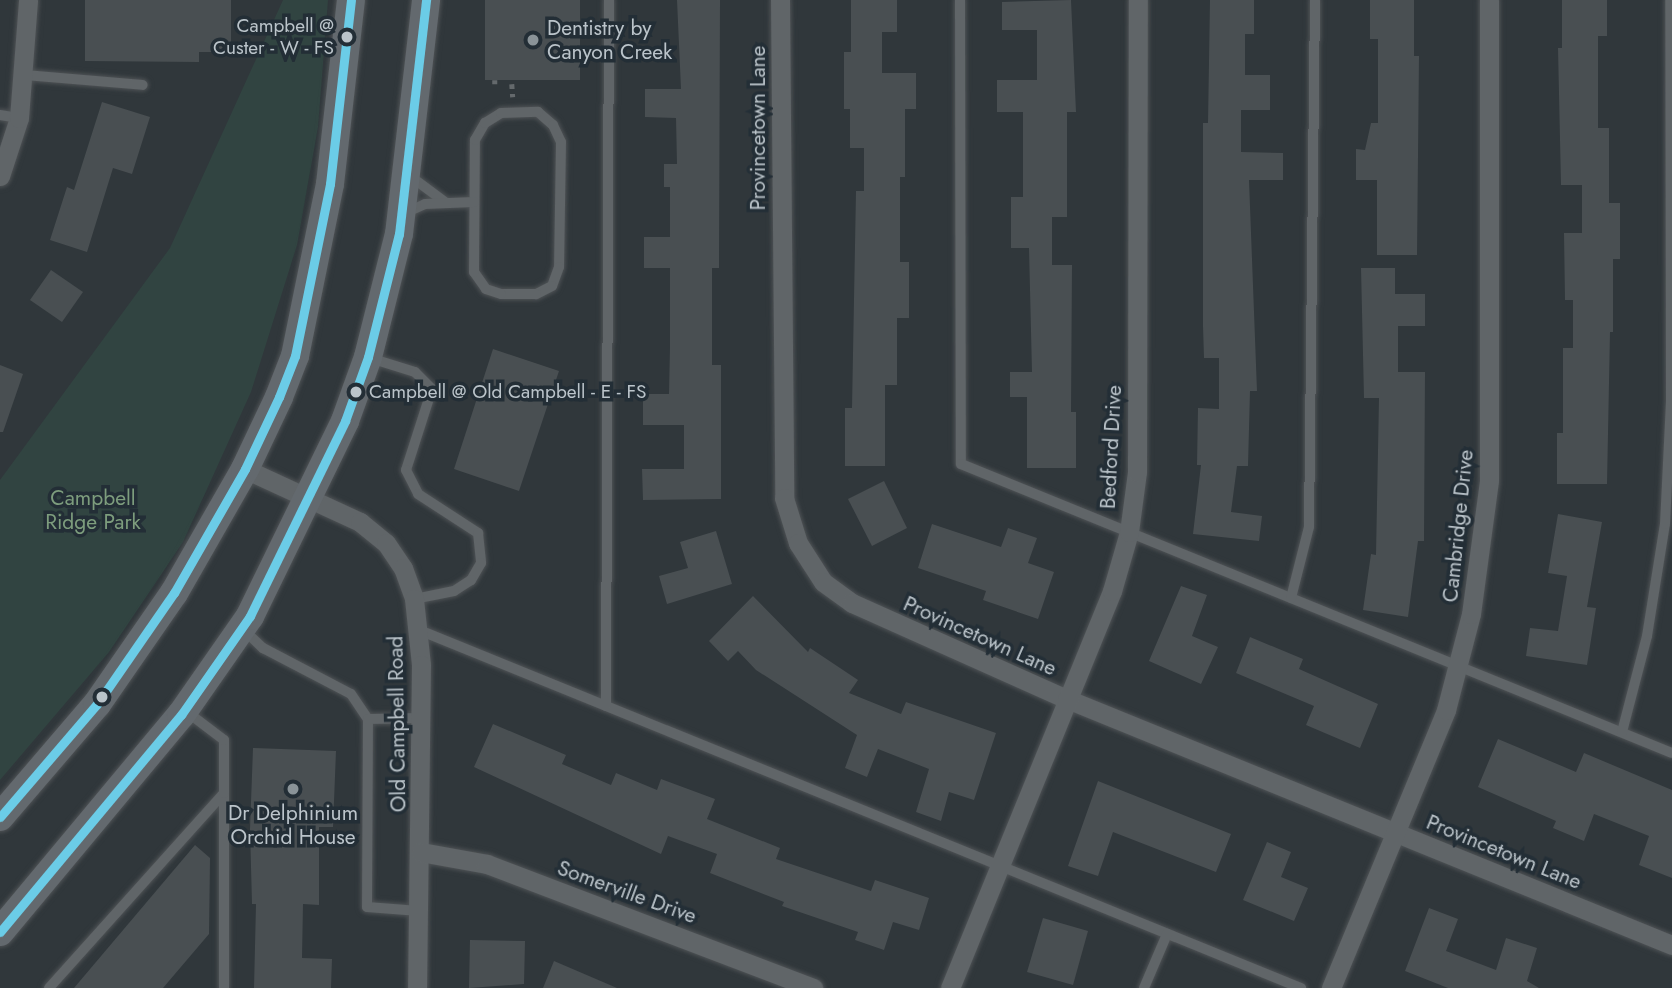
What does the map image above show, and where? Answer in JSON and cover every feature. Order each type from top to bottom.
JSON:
[{"type":"main road","points":[[0,817],[97,704],[174,593],[245,469],[295,356],[330,184],[351,0]]},
{"type":"main road","points":[[0,932],[184,710],[241,628],[345,421],[368,357],[402,215],[426,0]]},
{"type":"street","points":[[0,176],[9,117],[25,75],[28,0]]},
{"type":"street","name":"Provincetown Lane","points":[[780,0],[784,498],[798,543],[823,582],[852,603],[1067,699],[1672,944]]},
{"type":"street","name":"Bedford Drive","points":[[950,988],[1112,591],[1129,532],[1137,472],[1138,0]]},
{"type":"street","name":"Cambridge Drive","points":[[1331,988],[1397,833],[1460,666],[1481,552],[1489,480],[1489,0]]},
{"type":"street","name":"Old Campbell Road","points":[[245,469],[360,522],[386,543],[403,568],[414,599],[419,630],[421,718],[417,988]]},
{"type":"street","name":"Somerville Drive","points":[[421,852],[487,864],[813,988]]},
{"type":"lane","points":[[606,706],[609,0]]},
{"type":"lane","points":[[960,0],[961,464],[1672,753]]},
{"type":"lane","points":[[1291,598],[1309,527],[1315,0]]},
{"type":"lane","points":[[1622,732],[1647,635],[1665,524],[1671,401],[1670,0]]},
{"type":"lane","points":[[25,75],[144,85]]},
{"type":"lane","points":[[538,112],[553,125],[561,142],[558,267],[552,286],[536,294],[486,289],[474,272],[474,202],[475,140],[485,123],[500,113],[538,112]]},
{"type":"lane","points":[[408,175],[446,202]]},
{"type":"lane","points":[[402,215],[425,204],[474,202]]},
{"type":"lane","points":[[368,357],[415,372],[432,389],[406,470],[418,494],[478,533],[481,563],[471,580],[454,591],[414,599]]},
{"type":"lane","points":[[241,628],[263,648],[351,694],[368,719],[367,907],[419,911]]},
{"type":"lane","points":[[419,630],[1301,988]]},
{"type":"lane","points":[[184,710],[224,740],[224,988]]},
{"type":"lane","points":[[368,719],[421,718]]},
{"type":"lane","points":[[49,988],[224,793]]},
{"type":"lane","points":[[1144,988],[1167,934]]},
{"type":"green space","name":"Campbell Ridge Park","points":[[283,0],[328,0],[318,127],[297,245],[251,392],[183,542],[109,652],[0,780],[0,480],[170,248]]},
{"type":"building","points":[[85,0],[231,0],[231,52],[199,52],[199,62],[85,61]]},
{"type":"building","name":"Dentistry by Canyon Creek","points":[[485,0],[580,0],[580,80],[485,80]]},
{"type":"building","points":[[677,0],[720,0],[719,268],[712,268],[712,365],[721,365],[721,499],[643,500],[642,469],[684,469],[684,425],[643,425],[643,394],[669,394],[670,347],[670,268],[644,268],[644,237],[670,237],[670,187],[664,187],[664,164],[677,164],[676,118],[645,117],[645,89],[681,89]]},
{"type":"building","points":[[851,0],[897,0],[897,32],[882,32],[882,73],[916,73],[916,109],[905,109],[905,177],[900,177],[900,262],[909,262],[909,318],[897,318],[897,385],[885,385],[885,466],[845,466],[845,408],[852,408],[856,191],[864,191],[864,148],[850,148],[850,109],[844,109],[844,52],[851,52]]},
{"type":"building","points":[[1071,0],[1076,112],[1067,112],[1067,217],[1052,217],[1052,265],[1072,265],[1071,412],[1076,412],[1076,468],[1027,468],[1027,397],[1010,397],[1010,372],[1032,372],[1029,248],[1011,248],[1011,197],[1023,197],[1023,112],[997,112],[997,80],[1037,80],[1037,30],[1002,30],[1002,2]]},
{"type":"building","points":[[1210,0],[1254,0],[1254,34],[1245,34],[1245,75],[1270,75],[1270,110],[1241,110],[1241,152],[1283,153],[1283,180],[1249,180],[1257,391],[1250,391],[1248,466],[1237,466],[1231,512],[1262,516],[1259,541],[1193,534],[1201,465],[1197,465],[1198,408],[1219,409],[1219,358],[1204,358],[1203,326],[1203,123],[1208,123]]},
{"type":"building","points":[[1370,0],[1414,0],[1414,56],[1419,56],[1417,255],[1377,255],[1377,180],[1356,180],[1356,149],[1365,150],[1371,123],[1378,123],[1378,39],[1370,39]]},
{"type":"building","points":[[1562,0],[1607,0],[1607,36],[1598,36],[1598,128],[1609,128],[1609,203],[1620,203],[1620,259],[1613,259],[1607,484],[1557,484],[1557,433],[1563,433],[1563,348],[1573,348],[1573,300],[1565,300],[1564,233],[1582,233],[1582,185],[1561,185],[1558,48],[1562,48]]},
{"type":"building","points":[[102,102],[150,117],[132,174],[113,168],[87,252],[50,240],[67,187],[74,190]]},
{"type":"building","points":[[1361,268],[1395,268],[1395,294],[1425,294],[1425,326],[1398,326],[1398,372],[1425,372],[1424,541],[1418,541],[1408,617],[1363,610],[1371,554],[1376,555],[1379,398],[1364,398]]},
{"type":"building","points":[[51,270],[83,292],[62,322],[30,300]]},
{"type":"building","points":[[493,349],[559,371],[519,491],[454,469]]},
{"type":"building","points":[[0,365],[23,374],[3,432],[0,432]]},
{"type":"building","points":[[884,481],[907,528],[872,546],[848,499]]},
{"type":"building","points":[[1558,514],[1602,522],[1587,607],[1596,608],[1587,665],[1526,656],[1530,628],[1558,631],[1567,576],[1548,573]]},
{"type":"building","points":[[932,524],[1001,547],[1008,528],[1037,538],[1028,563],[1054,572],[1038,619],[983,600],[986,591],[918,568]]},
{"type":"building","points":[[716,531],[732,584],[667,604],[659,576],[688,568],[680,542]]},
{"type":"building","points":[[1181,586],[1207,595],[1192,636],[1218,647],[1201,684],[1149,661]]},
{"type":"building","points":[[753,596],[808,652],[810,648],[858,680],[849,693],[901,714],[906,702],[996,733],[974,800],[949,792],[941,821],[916,812],[929,769],[878,749],[867,777],[845,768],[857,735],[756,670],[738,651],[728,661],[709,641]]},
{"type":"building","points":[[1250,637],[1303,659],[1299,669],[1378,704],[1360,748],[1306,725],[1314,706],[1236,673]]},
{"type":"building","points":[[493,724],[566,755],[562,764],[611,785],[616,773],[657,790],[661,779],[715,799],[707,819],[780,848],[776,859],[871,891],[875,880],[929,898],[919,930],[893,922],[884,950],[855,940],[858,932],[782,906],[784,902],[710,873],[717,854],[668,836],[661,854],[474,767]]},
{"type":"building","points":[[1498,739],[1576,772],[1584,753],[1672,790],[1672,878],[1639,865],[1649,836],[1594,814],[1584,841],[1553,828],[1556,821],[1478,787]]},
{"type":"building","points":[[253,748],[336,751],[333,827],[319,827],[319,905],[303,904],[302,958],[332,959],[331,988],[254,988],[256,904],[252,904],[250,829]]},
{"type":"building","points":[[1098,781],[1231,834],[1216,872],[1113,832],[1098,876],[1068,866]]},
{"type":"building","points":[[1267,842],[1291,852],[1281,877],[1308,888],[1294,921],[1243,900]]},
{"type":"building","points":[[195,845],[210,858],[209,934],[163,988],[74,988]]},
{"type":"building","points":[[1429,908],[1458,919],[1446,951],[1496,970],[1506,938],[1537,948],[1527,981],[1539,988],[1448,988],[1405,971]]},
{"type":"building","points":[[1043,918],[1088,931],[1073,985],[1027,972]]},
{"type":"building","points":[[470,940],[525,941],[524,984],[469,988]]},
{"type":"building","points":[[554,961],[617,988],[543,988]]},
{"type":"transit line","points":[[0,817],[97,704],[174,593],[245,469],[279,397],[295,356],[330,184],[351,0]]},
{"type":"transit line","points":[[0,932],[181,715],[250,616],[345,421],[368,357],[399,234],[426,0]]},
{"type":"place","name":"Campbell @ Custer - W - FS","points":[[347,37]]},
{"type":"place","name":"Dentistry by Canyon Creek","points":[[533,40]]},
{"type":"place","name":"Campbell @ Old Campbell - E - FS","points":[[356,392]]},
{"type":"place","name":"Dr Delphinium Orchid House","points":[[293,789]]}]
